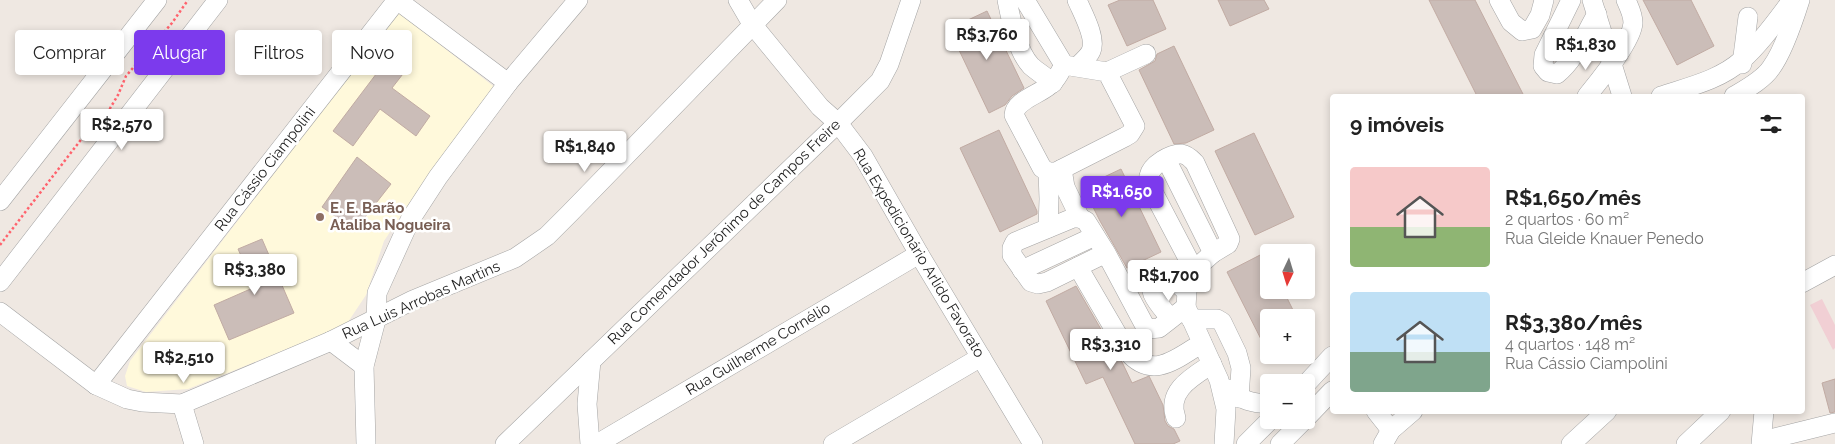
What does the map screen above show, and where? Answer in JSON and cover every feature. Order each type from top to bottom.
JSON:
[{"type":"street","points":[[0,201],[157,0]]},
{"type":"street","points":[[0,282],[218,0]]},
{"type":"street","points":[[397,0],[508,83]]},
{"type":"street","name":"Rua Cássio Ciampolini","points":[[96,385],[397,0]]},
{"type":"street","points":[[366,444],[364,366],[376,320],[377,293],[410,220],[438,177],[508,83],[578,0]]},
{"type":"street","name":"Rua Expedicionário Arlido Favorato","points":[[738,0],[752,24],[820,107],[838,123],[863,156],[919,254],[1033,444]]},
{"type":"street","name":"Rua Luis Arrobas Martins","points":[[0,312],[96,385],[122,398],[142,402],[182,404],[331,341],[414,300],[515,258],[547,236],[777,0]]},
{"type":"street","name":"Rua Comendador Jerônimo de Campos Freire","points":[[506,444],[880,81],[890,64],[912,0]]},
{"type":"street","points":[[1007,0],[1011,24],[1024,55],[1031,65],[1053,82]]},
{"type":"street","points":[[1077,0],[1092,37],[1091,51],[1045,90],[1018,105],[1015,110],[1014,115],[1042,168],[1055,170],[1130,134],[1135,126],[1107,72]]},
{"type":"street","points":[[1500,0],[1511,22],[1522,31],[1532,29],[1540,15],[1544,0]]},
{"type":"street","points":[[1571,0],[1544,55],[1543,66],[1548,72],[1557,74],[1570,61],[1594,7]]},
{"type":"street","points":[[1589,94],[1612,64],[1632,32],[1632,14],[1626,0]]},
{"type":"street","points":[[1667,94],[1697,85],[1724,72],[1741,61],[1760,41],[1792,0]]},
{"type":"street","points":[[1739,94],[1757,86],[1772,68],[1794,20],[1800,0]]},
{"type":"street","points":[[1030,3],[1071,66],[1107,72],[1146,54]]},
{"type":"street","points":[[1594,7],[1621,94]]},
{"type":"street","points":[[1747,9],[1755,16],[1778,19]]},
{"type":"street","points":[[1747,9],[1760,41],[1771,49],[1775,60]]},
{"type":"street","points":[[1747,9],[1741,61],[1742,69],[1757,86]]},
{"type":"street","points":[[1106,253],[1047,282],[1038,284],[1031,282],[1022,270],[1012,255],[1012,248],[1015,242],[1073,218],[1080,218],[1086,221],[1106,253],[1145,326],[1149,329],[1159,328],[1188,306],[1194,270],[1151,188],[1149,180],[1154,168],[1166,159],[1183,154],[1190,157],[1195,163],[1230,239],[1221,249],[1194,270]]},
{"type":"street","points":[[1055,170],[1080,218]]},
{"type":"street","points":[[1048,228],[1055,170]]},
{"type":"street","points":[[1022,270],[1095,236]]},
{"type":"street","name":"Rua Guilherme Cornélio","points":[[597,444],[919,254]]},
{"type":"street","points":[[1809,279],[1835,265]]},
{"type":"street","points":[[1078,267],[1127,351],[1135,360],[1144,365],[1168,364],[1202,343]]},
{"type":"street","points":[[1170,318],[1151,292],[1150,285],[1154,273],[1160,270],[1167,271],[1183,289],[1202,343],[1216,372],[1226,409],[1224,444]]},
{"type":"street","points":[[1188,306],[1222,322],[1237,353],[1241,368],[1239,398]]},
{"type":"street","points":[[331,341],[364,366]]},
{"type":"street","points":[[833,444],[980,357]]},
{"type":"street","points":[[1315,375],[1330,359]]},
{"type":"street","points":[[590,444],[587,404],[591,360]]},
{"type":"street","points":[[1216,372],[1239,398],[1260,403]]},
{"type":"street","points":[[1176,418],[1173,402],[1177,394],[1192,377],[1216,372]]},
{"type":"street","points":[[1315,409],[1330,393]]},
{"type":"street","points":[[182,404],[194,444]]},
{"type":"street","points":[[1377,414],[1387,437],[1410,414]]},
{"type":"street","points":[[1571,444],[1604,414]]},
{"type":"street","points":[[1686,444],[1718,414]]},
{"type":"street","points":[[1764,414],[1761,443],[1835,423]]},
{"type":"street","points":[[1246,444],[1261,429]]},
{"type":"street","points":[[1280,444],[1295,429]]},
{"type":"path","points":[[0,245],[92,124],[109,110],[126,76],[172,23],[188,0]]},
{"type":"shaded area","name":"E. E. Barão Ataliba Nogueira","points":[[398,12],[497,89],[416,193],[384,241],[366,295],[346,325],[188,389],[146,392],[127,386],[125,376],[130,361],[350,75],[412,75],[412,30],[384,30]]},
{"type":"shaded area","points":[[1822,299],[1835,325],[1835,348],[1833,350],[1810,305]]},
{"type":"building","points":[[1120,0],[1153,0],[1166,29],[1127,46],[1108,5]]},
{"type":"building","points":[[1218,0],[1264,0],[1269,9],[1230,26]]},
{"type":"building","points":[[1429,0],[1475,0],[1523,94],[1476,94]]},
{"type":"building","points":[[1643,0],[1691,0],[1714,46],[1677,65]]},
{"type":"building","points":[[987,11],[1024,88],[1012,96],[1005,105],[989,113],[949,29]]},
{"type":"building","points":[[1174,46],[1214,130],[1186,143],[1174,144],[1139,70],[1155,61],[1157,54]]},
{"type":"building","points":[[375,75],[402,75],[392,88],[430,116],[416,136],[380,109],[353,146],[333,131]]},
{"type":"building","points":[[999,130],[1037,211],[1037,214],[1000,232],[960,148]]},
{"type":"building","points":[[1254,133],[1294,217],[1255,235],[1215,151]]},
{"type":"building","points":[[357,157],[391,184],[355,230],[322,207]]},
{"type":"building","points":[[1121,169],[1161,252],[1127,268],[1083,187]]},
{"type":"building","points":[[262,239],[294,313],[229,340],[214,305],[255,287],[238,249]]},
{"type":"building","points":[[1260,255],[1260,299],[1288,299],[1292,309],[1260,309],[1260,337],[1227,272]]},
{"type":"building","points":[[1076,286],[1117,357],[1122,362],[1132,383],[1149,376],[1163,405],[1165,421],[1168,426],[1174,429],[1180,441],[1173,444],[1135,444],[1103,377],[1086,384],[1046,301]]},
{"type":"building","points":[[1835,379],[1835,412],[1830,413],[1822,383]]},
{"type":"place","name":"E. E. Barão Ataliba Nogueira","points":[[320,217]]}]
